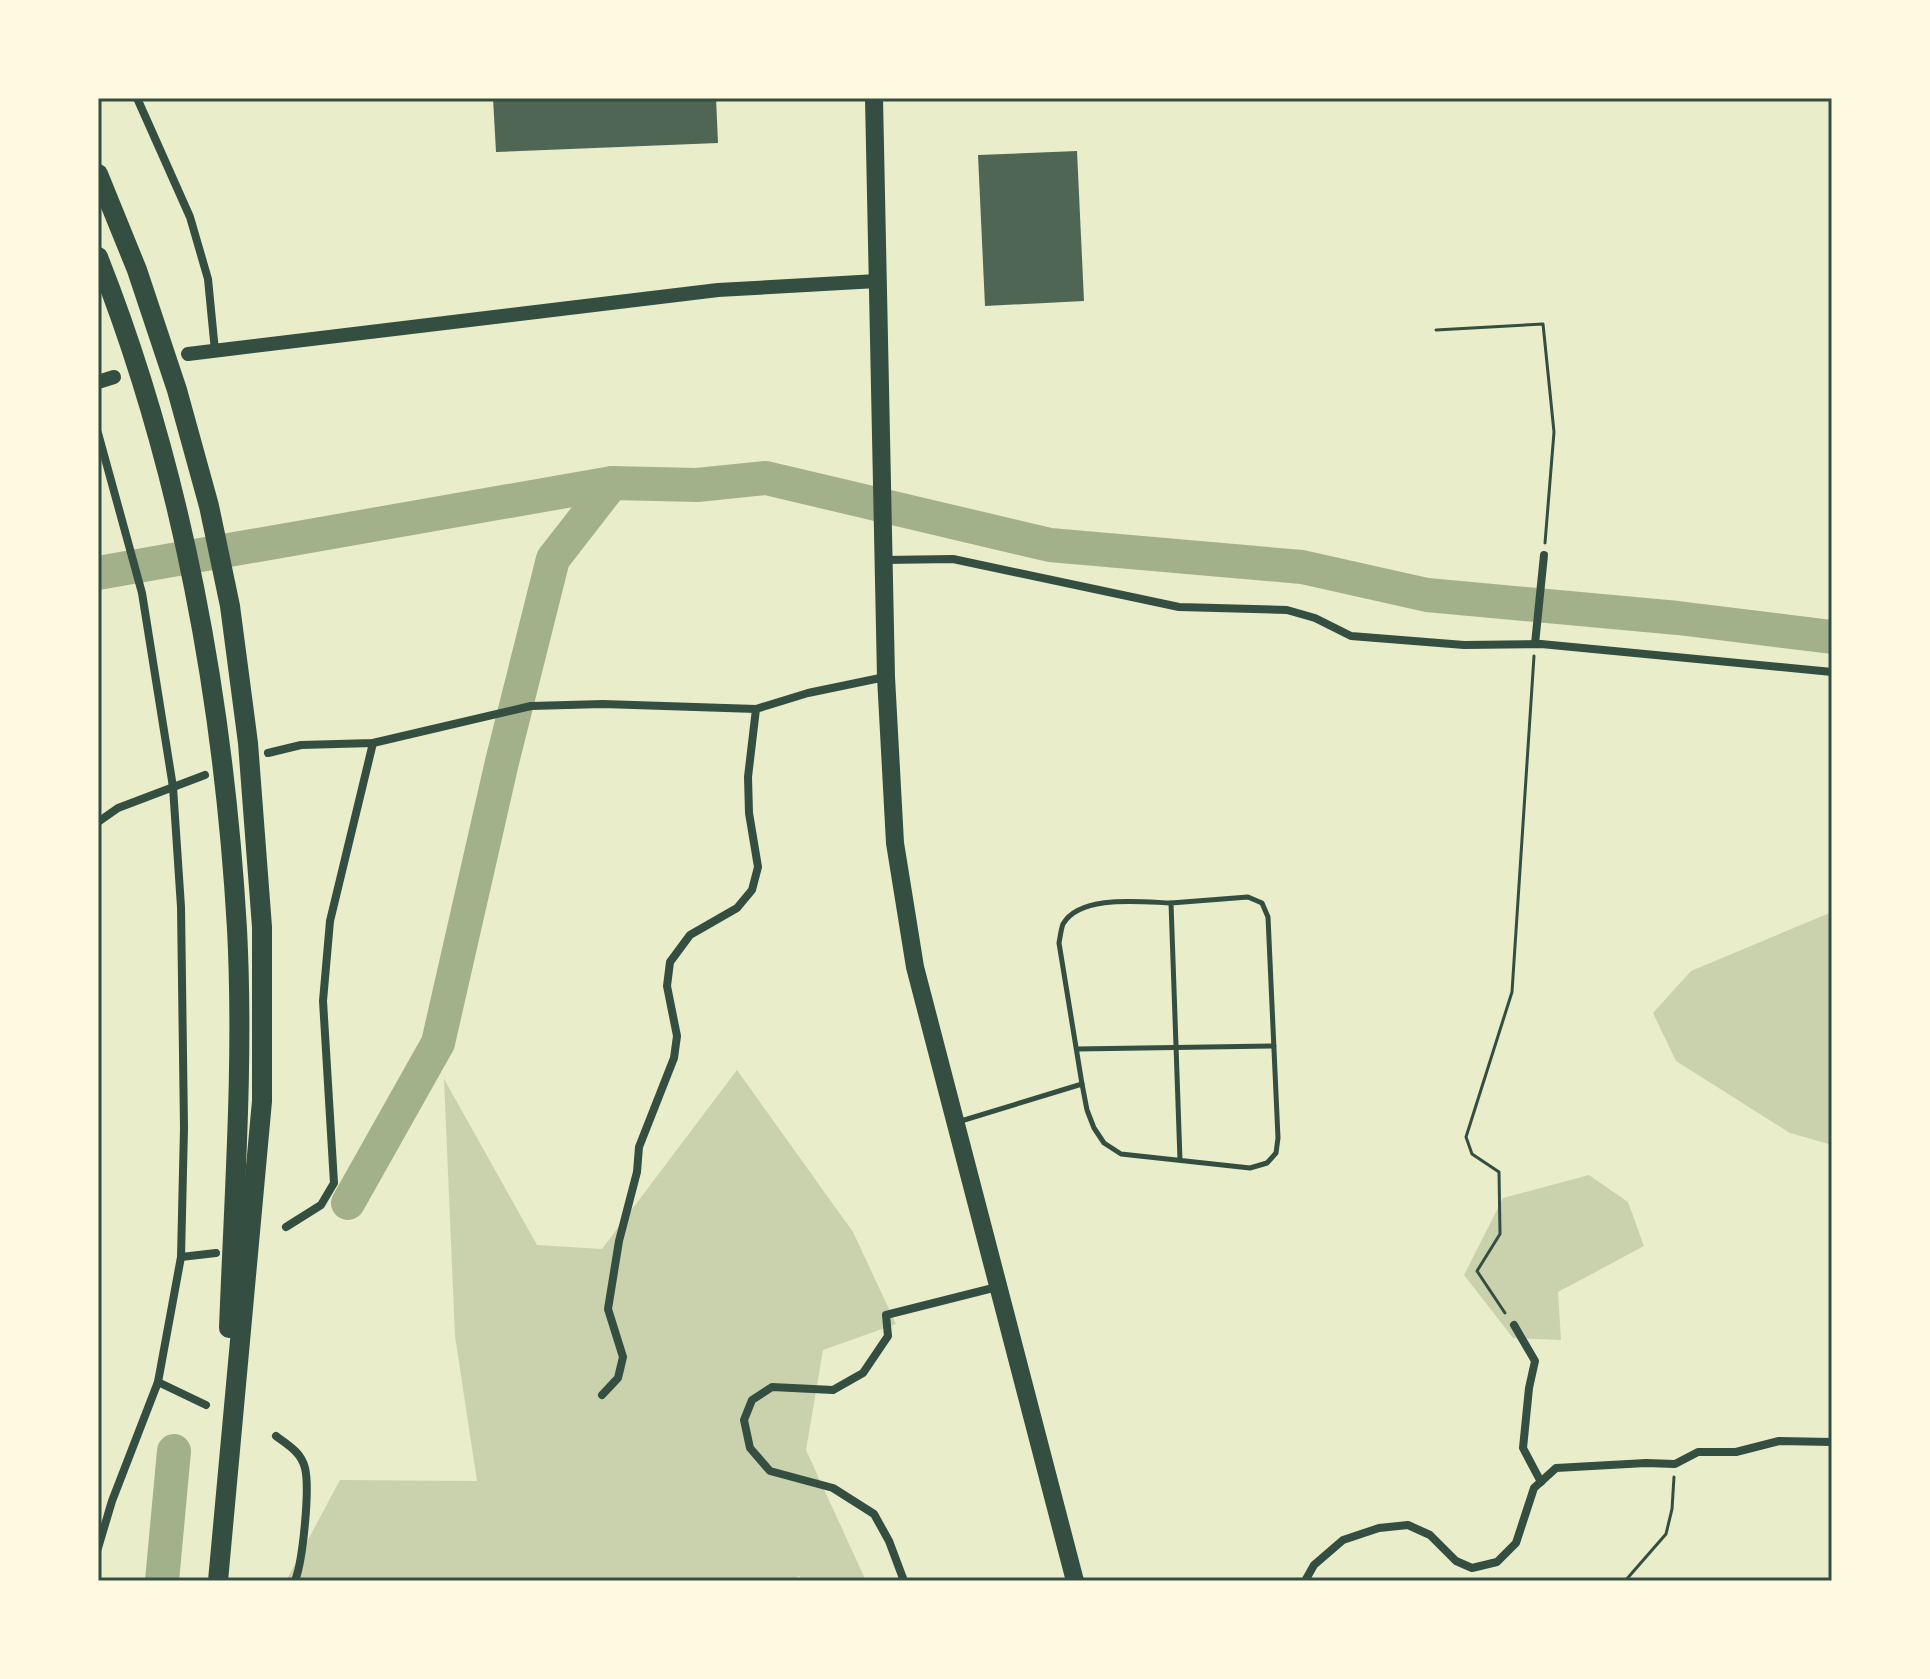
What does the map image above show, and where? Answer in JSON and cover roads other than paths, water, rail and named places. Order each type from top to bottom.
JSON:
[{"type":"highway","points":[[874,98],[886,677],[895,843],[915,967],[1075,1581]]},
{"type":"highway","points":[[98,174],[142,285],[177,390],[209,506],[230,606],[248,743],[262,927],[262,1101],[218,1581]]},
{"type":"highway","points":[[98,257],[146,399],[176,509],[198,608],[221,745],[237,931],[239,1098],[218,1581]]},
{"type":"street","points":[[137,98],[190,217],[208,279],[215,351]]},
{"type":"street","points":[[188,354],[718,290],[877,281]]},
{"type":"street","points":[[98,382],[114,377]]},
{"type":"street","points":[[98,433],[142,593],[173,787],[181,907],[184,1128],[181,1257],[158,1382],[112,1501],[98,1548]]},
{"type":"street","points":[[1535,644],[1544,555]]},
{"type":"street","points":[[884,560],[953,559],[1179,607],[1287,610],[1315,618],[1351,636],[1464,645],[1535,644],[1832,672]]},
{"type":"street","points":[[268,753],[301,745],[373,743],[531,706],[603,704],[756,709],[808,693],[886,677]]},
{"type":"street","points":[[602,1395],[618,1378],[623,1357],[608,1309],[619,1241],[637,1172],[639,1147],[674,1058],[677,1036],[667,986],[670,962],[690,935],[737,908],[752,890],[758,867],[749,813],[748,777],[756,709]]},
{"type":"street","points":[[286,1227],[321,1205],[334,1183],[323,1001],[330,921],[373,743]]},
{"type":"street","points":[[98,822],[118,808],[205,775]]},
{"type":"street","points":[[181,1257],[216,1253]]},
{"type":"street","points":[[904,1581],[889,1541],[874,1514],[833,1488],[770,1471],[750,1448],[744,1420],[752,1400],[772,1387],[833,1390],[863,1373],[888,1336],[886,1315],[999,1287]]},
{"type":"street","points":[[1514,1325],[1535,1361],[1523,1448],[1541,1482]]},
{"type":"street","points":[[158,1382],[206,1405]]},
{"type":"street","points":[[276,1436],[296,1450],[305,1469],[305,1513],[295,1581]]},
{"type":"street","points":[[1305,1581],[1314,1565],[1343,1540],[1379,1528],[1408,1525],[1430,1535],[1456,1561],[1472,1568],[1497,1562],[1516,1543],[1534,1488],[1556,1468],[1675,1464],[1698,1452],[1736,1452],[1779,1441],[1832,1442]]},
{"type":"lane","points":[[1248,897],[1262,903],[1268,917],[1278,1138],[1276,1153],[1267,1163],[1250,1168],[1121,1154],[1104,1143],[1087,1110],[1059,943],[1064,924],[1081,908],[1096,905],[1112,902],[1171,903],[1248,897]]},
{"type":"lane","points":[[1171,903],[1180,1160]]},
{"type":"lane","points":[[1077,1049],[1274,1046]]},
{"type":"lane","points":[[956,1123],[1082,1084]]},
{"type":"waterway","points":[[98,573],[612,483],[697,485],[766,478],[1050,545],[1302,567],[1427,595],[1678,618],[1832,637]]},
{"type":"waterway","points":[[348,1203],[438,1043],[502,762],[553,559],[612,483]]},
{"type":"waterway","points":[[162,1581],[174,1451]]}]
